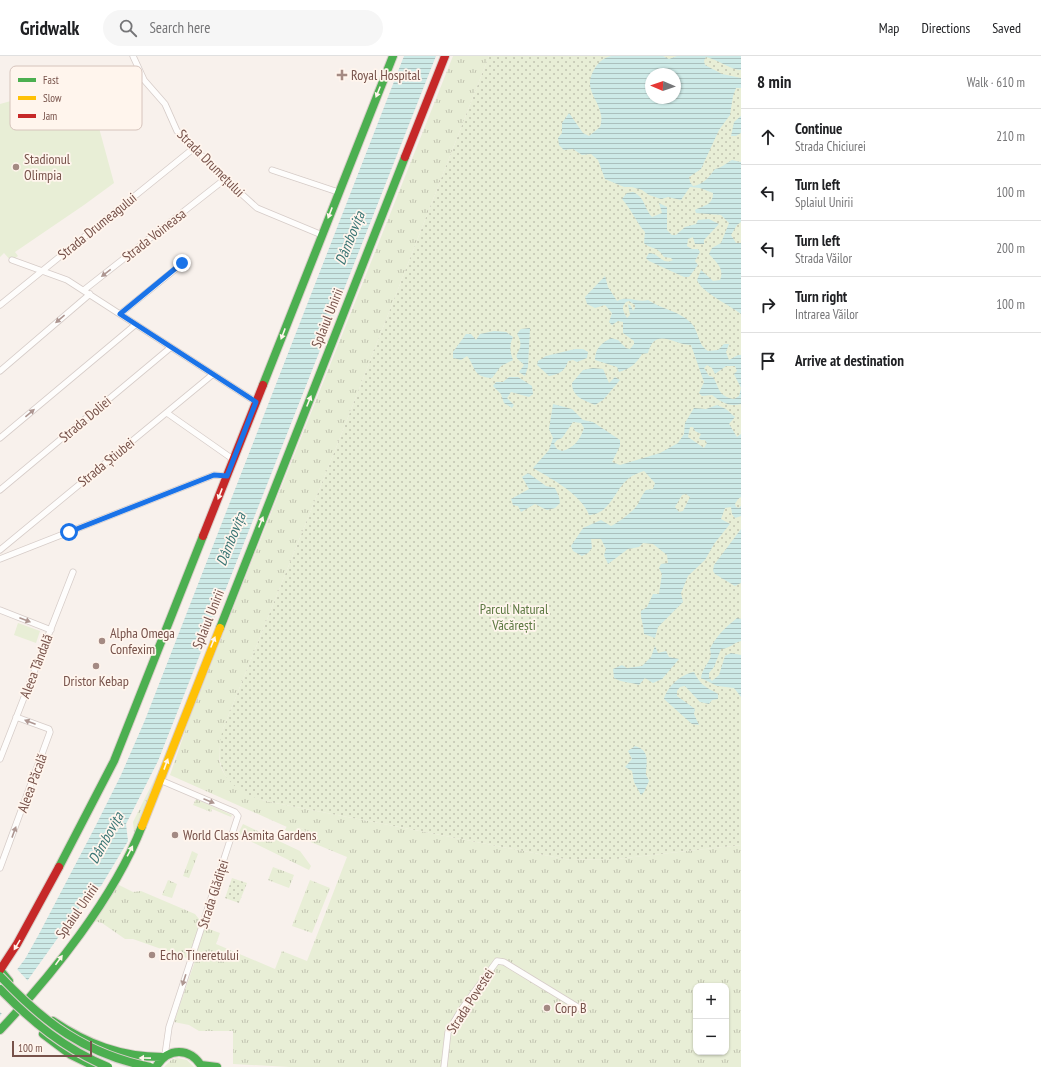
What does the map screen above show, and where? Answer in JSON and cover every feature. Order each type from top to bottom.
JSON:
[{"type":"main road","points":[[2,974],[107,777],[146,683],[338,192],[393,56]]},
{"type":"main road","name":"Splaiul Unirii","points":[[0,1030],[28,1001],[89,918],[135,843],[445,56]]},
{"type":"main road","points":[[2,974],[28,1001],[57,1024],[94,1044],[129,1056],[163,1056],[174,1051],[185,1051],[195,1056],[202,1066],[217,1067]]},
{"type":"main road","points":[[2,974],[36,1013],[75,1041],[111,1058],[150,1067]]},
{"type":"main road","points":[[0,988],[22,1012],[62,1044],[85,1057],[108,1067]]},
{"type":"main road","points":[[0,994],[11,1006],[59,1047],[96,1067]]},
{"type":"main road","points":[[156,1067],[163,1056]]},
{"type":"street","name":"Strada Drumețului","points":[[133,56],[138,66]]},
{"type":"street","name":"Strada Drumețului","points":[[142,76],[165,104],[177,130],[225,179],[257,208],[322,236]]},
{"type":"street","name":"Strada Drumeagului","points":[[0,305],[194,148]]},
{"type":"street","points":[[272,170],[338,192]]},
{"type":"street","name":"Strada Voineasa","points":[[84,290],[225,179]]},
{"type":"street","points":[[12,260],[67,280],[170,348],[256,402]]},
{"type":"street","points":[[120,314],[182,263]]},
{"type":"street","points":[[0,370],[90,294]]},
{"type":"street","points":[[0,438],[135,325]]},
{"type":"street","name":"Strada Doliei","points":[[0,490],[170,348]]},
{"type":"street","name":"Strada Știubei","points":[[0,550],[212,375]]},
{"type":"street","points":[[167,413],[234,460]]},
{"type":"street","points":[[0,559],[214,475],[227,476]]},
{"type":"street","name":"Aleea Tândală","points":[[0,759],[73,572]]},
{"type":"street","points":[[0,610],[50,630]]},
{"type":"street","name":"Aleea Păcală","points":[[0,868],[50,732],[49,729],[16,717]]},
{"type":"street","name":"Strada Glădiței","points":[[160,780],[235,812],[238,816],[169,1027],[163,1056]]},
{"type":"street","name":"Strada Povestei","points":[[444,1067],[448,1032],[461,1010],[497,961],[504,962],[581,1009]]},
{"type":"green space","points":[[453,56],[489,56],[336,448],[223,729],[219,752],[220,764],[223,772],[234,785],[241,790],[265,801],[570,860],[616,859],[741,845],[741,1067],[290,1067],[233,1064],[233,1031],[199,1031],[189,1025],[174,1022],[195,961],[133,939],[125,939],[102,923],[93,921],[117,884],[133,892],[141,891],[195,914],[206,928],[220,933],[216,944],[275,969],[282,951],[307,961],[347,857],[301,838],[305,830],[290,823],[287,827],[170,775],[190,717]]},
{"type":"green space","name":"Parcul Natural Văcărești","points":[[489,56],[741,56],[741,845],[616,859],[570,860],[265,801],[241,791],[232,784],[226,776],[221,766],[219,756],[223,729],[336,448]]},
{"type":"green space","points":[[10,101],[10,130],[100,130],[114,183],[15,252],[18,256],[11,261],[4,253],[0,257],[0,104]]},
{"type":"green space","points":[[18,623],[40,631],[36,643],[14,635]]},
{"type":"green space","points":[[161,766],[135,843],[133,822]]},
{"type":"green space","points":[[196,799],[232,815],[231,817],[212,809],[211,812],[193,805]]},
{"type":"green space","points":[[289,822],[305,830],[301,838],[285,830]]},
{"type":"green space","points":[[243,824],[300,851],[311,866],[309,870],[242,837],[239,832]]},
{"type":"green space","points":[[192,851],[198,854],[189,878],[183,876]]},
{"type":"green space","points":[[273,867],[294,875],[289,888],[268,880]]},
{"type":"green space","points":[[232,878],[247,883],[239,903],[225,898]]},
{"type":"green space","points":[[168,880],[177,884],[172,898],[162,895]]},
{"type":"green space","points":[[310,880],[330,888],[312,933],[292,926]]},
{"type":"green space","points":[[177,1058],[187,1060],[194,1067],[164,1067],[171,1060]]},
{"type":"water","name":"Dâmbovița","points":[[404,56],[436,56],[158,761],[126,824],[128,841],[101,886],[92,890],[25,984],[0,1016],[0,992],[25,959],[39,934],[121,775],[145,720]]},
{"type":"water","points":[[663,56],[669,59],[677,56],[741,56],[741,70],[737,70],[706,57],[704,61],[705,65],[722,74],[741,78],[741,88],[736,88],[730,115],[719,130],[701,169],[689,177],[693,186],[697,185],[706,180],[715,169],[732,160],[741,162],[741,222],[737,225],[731,235],[736,243],[741,243],[741,314],[704,290],[697,280],[701,270],[713,281],[720,280],[721,276],[721,269],[709,254],[712,248],[721,243],[729,223],[721,215],[696,213],[695,210],[710,202],[713,197],[713,193],[700,188],[690,187],[681,200],[668,197],[661,199],[649,195],[642,190],[632,187],[624,187],[605,179],[598,160],[591,154],[582,155],[573,149],[564,150],[559,145],[558,138],[562,133],[562,123],[569,113],[583,133],[589,136],[600,127],[601,115],[590,87],[590,82],[591,75],[595,68],[607,57]]},
{"type":"water","points":[[741,116],[741,133],[736,136],[731,136],[734,122]]},
{"type":"water","points":[[633,192],[640,197],[652,217],[662,213],[659,203],[667,207],[667,230],[672,235],[676,235],[685,227],[696,224],[698,220],[709,219],[719,224],[704,240],[704,244],[695,244],[693,237],[688,239],[687,246],[692,249],[698,249],[700,252],[695,261],[698,265],[689,277],[684,277],[649,261],[646,258],[649,253],[666,261],[673,260],[671,258],[664,257],[659,251],[644,243],[645,232],[622,199],[627,193]]},
{"type":"water","points":[[605,276],[608,287],[617,301],[621,299],[640,301],[648,300],[686,318],[693,325],[702,345],[708,351],[718,350],[724,344],[729,344],[726,352],[729,360],[741,355],[741,388],[741,404],[729,404],[722,402],[712,395],[702,396],[699,393],[704,382],[691,345],[666,339],[655,340],[648,353],[642,354],[633,365],[619,372],[617,367],[595,360],[596,352],[600,346],[611,338],[618,340],[626,348],[630,349],[634,344],[634,341],[623,333],[623,322],[618,321],[612,325],[609,322],[612,313],[605,305],[595,308],[587,304],[585,297]],"holes":[[[629,301],[635,305],[633,311],[631,306],[628,304],[630,315],[627,318],[623,310],[624,304]],[[707,365],[712,368],[715,374],[726,366],[735,366],[737,371],[734,374],[741,388],[739,396],[734,399],[722,394],[713,377],[709,376],[704,368]]]},
{"type":"water","points":[[530,328],[528,367],[525,376],[519,372],[524,365],[517,358],[520,343],[517,334],[521,329]]},
{"type":"water","points":[[494,331],[506,332],[513,337],[510,348],[513,360],[501,366],[492,378],[478,374],[467,356],[461,360],[453,358],[453,352],[466,334],[471,334],[476,340],[480,334]]},
{"type":"water","points":[[575,349],[583,349],[588,352],[587,358],[577,362],[573,360],[568,361],[564,370],[559,373],[549,376],[537,365],[538,361],[546,356]]},
{"type":"water","points":[[593,368],[603,369],[609,383],[615,377],[620,380],[603,400],[595,405],[576,395],[572,383],[583,370]]},
{"type":"water","points":[[509,377],[518,377],[532,386],[533,394],[529,397],[511,392],[507,398],[514,405],[512,408],[504,403],[501,394],[493,386],[496,382],[503,382]]},
{"type":"water","points":[[553,404],[572,409],[583,420],[593,422],[620,440],[620,446],[612,462],[620,465],[660,453],[678,443],[684,434],[685,423],[694,408],[706,409],[717,405],[726,409],[735,417],[729,424],[737,437],[741,434],[741,497],[735,504],[736,507],[739,508],[741,506],[741,516],[735,518],[732,514],[731,507],[725,508],[721,519],[730,524],[714,544],[705,560],[688,576],[681,593],[683,602],[658,627],[655,638],[644,634],[641,611],[647,607],[653,594],[659,594],[662,574],[659,568],[661,564],[668,563],[667,555],[653,544],[643,543],[639,547],[628,549],[608,564],[604,555],[606,549],[601,539],[591,539],[592,548],[588,553],[582,556],[573,551],[571,546],[583,528],[601,520],[611,526],[622,520],[636,507],[646,490],[653,489],[655,483],[644,471],[635,474],[622,485],[602,511],[589,515],[580,501],[566,488],[533,468],[549,450],[553,438],[549,429]],"holes":[[[573,422],[581,423],[584,428],[581,436],[570,448],[562,451],[557,449],[554,444],[557,440],[562,438]],[[690,427],[693,427],[695,431],[701,434],[699,438],[701,440],[705,440],[707,443],[704,448],[688,437]],[[686,494],[690,497],[683,511],[679,512],[675,507],[682,495]]]},
{"type":"water","points":[[528,473],[546,486],[555,488],[560,503],[555,508],[547,510],[535,504],[521,512],[518,506],[513,505],[511,499],[529,489],[522,477]]},
{"type":"water","points":[[741,529],[741,583],[735,586],[715,574],[713,571],[714,565]]},
{"type":"water","points":[[737,618],[741,619],[741,641],[728,648],[721,649],[714,667],[709,673],[709,678],[712,681],[719,675],[725,656],[731,653],[741,655],[741,697],[734,688],[717,686],[701,678],[703,670],[710,657],[710,649],[712,644]]},
{"type":"water","points":[[655,646],[658,653],[666,651],[669,657],[679,659],[662,679],[653,683],[645,678],[639,685],[620,681],[614,678],[613,669],[622,665],[627,668],[642,666],[651,657]]},
{"type":"water","points":[[694,672],[701,683],[718,694],[718,699],[712,700],[709,704],[700,702],[685,686],[680,687],[677,691],[677,696],[695,709],[694,714],[699,725],[692,724],[664,699],[668,690],[675,682],[684,675]]},
{"type":"water","points":[[635,746],[643,750],[647,760],[646,775],[649,781],[641,795],[634,782],[632,771],[625,767],[632,759],[628,751]]},
{"type":"pier","points":[[16,968],[29,982],[3,1015],[0,1012],[0,988]]},
{"type":"tram line","points":[[0,981],[28,1009],[58,1033],[91,1053],[128,1067]]},
{"type":"traffic: fast","points":[[263,385],[393,56]]},
{"type":"traffic: fast","points":[[220,628],[405,157]]},
{"type":"traffic: fast","points":[[59,867],[114,761],[203,536]]},
{"type":"traffic: fast","points":[[0,1030],[40,985],[80,934],[115,881],[142,826]]},
{"type":"traffic: fast","points":[[0,970],[9,981]]},
{"type":"traffic: fast","points":[[0,976],[16,993],[50,1022],[86,1045],[106,1054],[150,1067]]},
{"type":"traffic: fast","points":[[0,989],[24,1013],[50,1034],[77,1052],[108,1067]]},
{"type":"traffic: fast","points":[[53,1021],[79,1036],[105,1048],[132,1055],[162,1057]]},
{"type":"traffic: fast","points":[[43,1034],[71,1055],[96,1067]]},
{"type":"traffic: fast","points":[[156,1067],[161,1060],[167,1056],[179,1052],[191,1056],[197,1060],[202,1067]]},
{"type":"traffic: fast","points":[[201,1065],[217,1067]]},
{"type":"traffic: slow","points":[[142,826],[220,628]]},
{"type":"traffic: jam","points":[[405,157],[445,56]]},
{"type":"traffic: jam","points":[[203,536],[263,385]]},
{"type":"traffic: jam","points":[[0,970],[17,944],[59,867]]},
{"type":"place","name":"Royal Hospital","points":[[342,75]]},
{"type":"place","name":"Stadionul Olimpia","points":[[16,167]]},
{"type":"place","name":"Alpha Omega Confexim","points":[[102,641]]},
{"type":"place","name":"Dristor Kebap","points":[[96,666]]},
{"type":"place","name":"World Class Asmita Gardens","points":[[175,835]]},
{"type":"place","name":"Echo Tineretului","points":[[152,955]]},
{"type":"place","name":"Corp B","points":[[547,1008]]},
{"type":"route","points":[[69,532],[214,475],[221,474],[227,476],[256,402],[170,348],[120,314],[182,263]]}]
